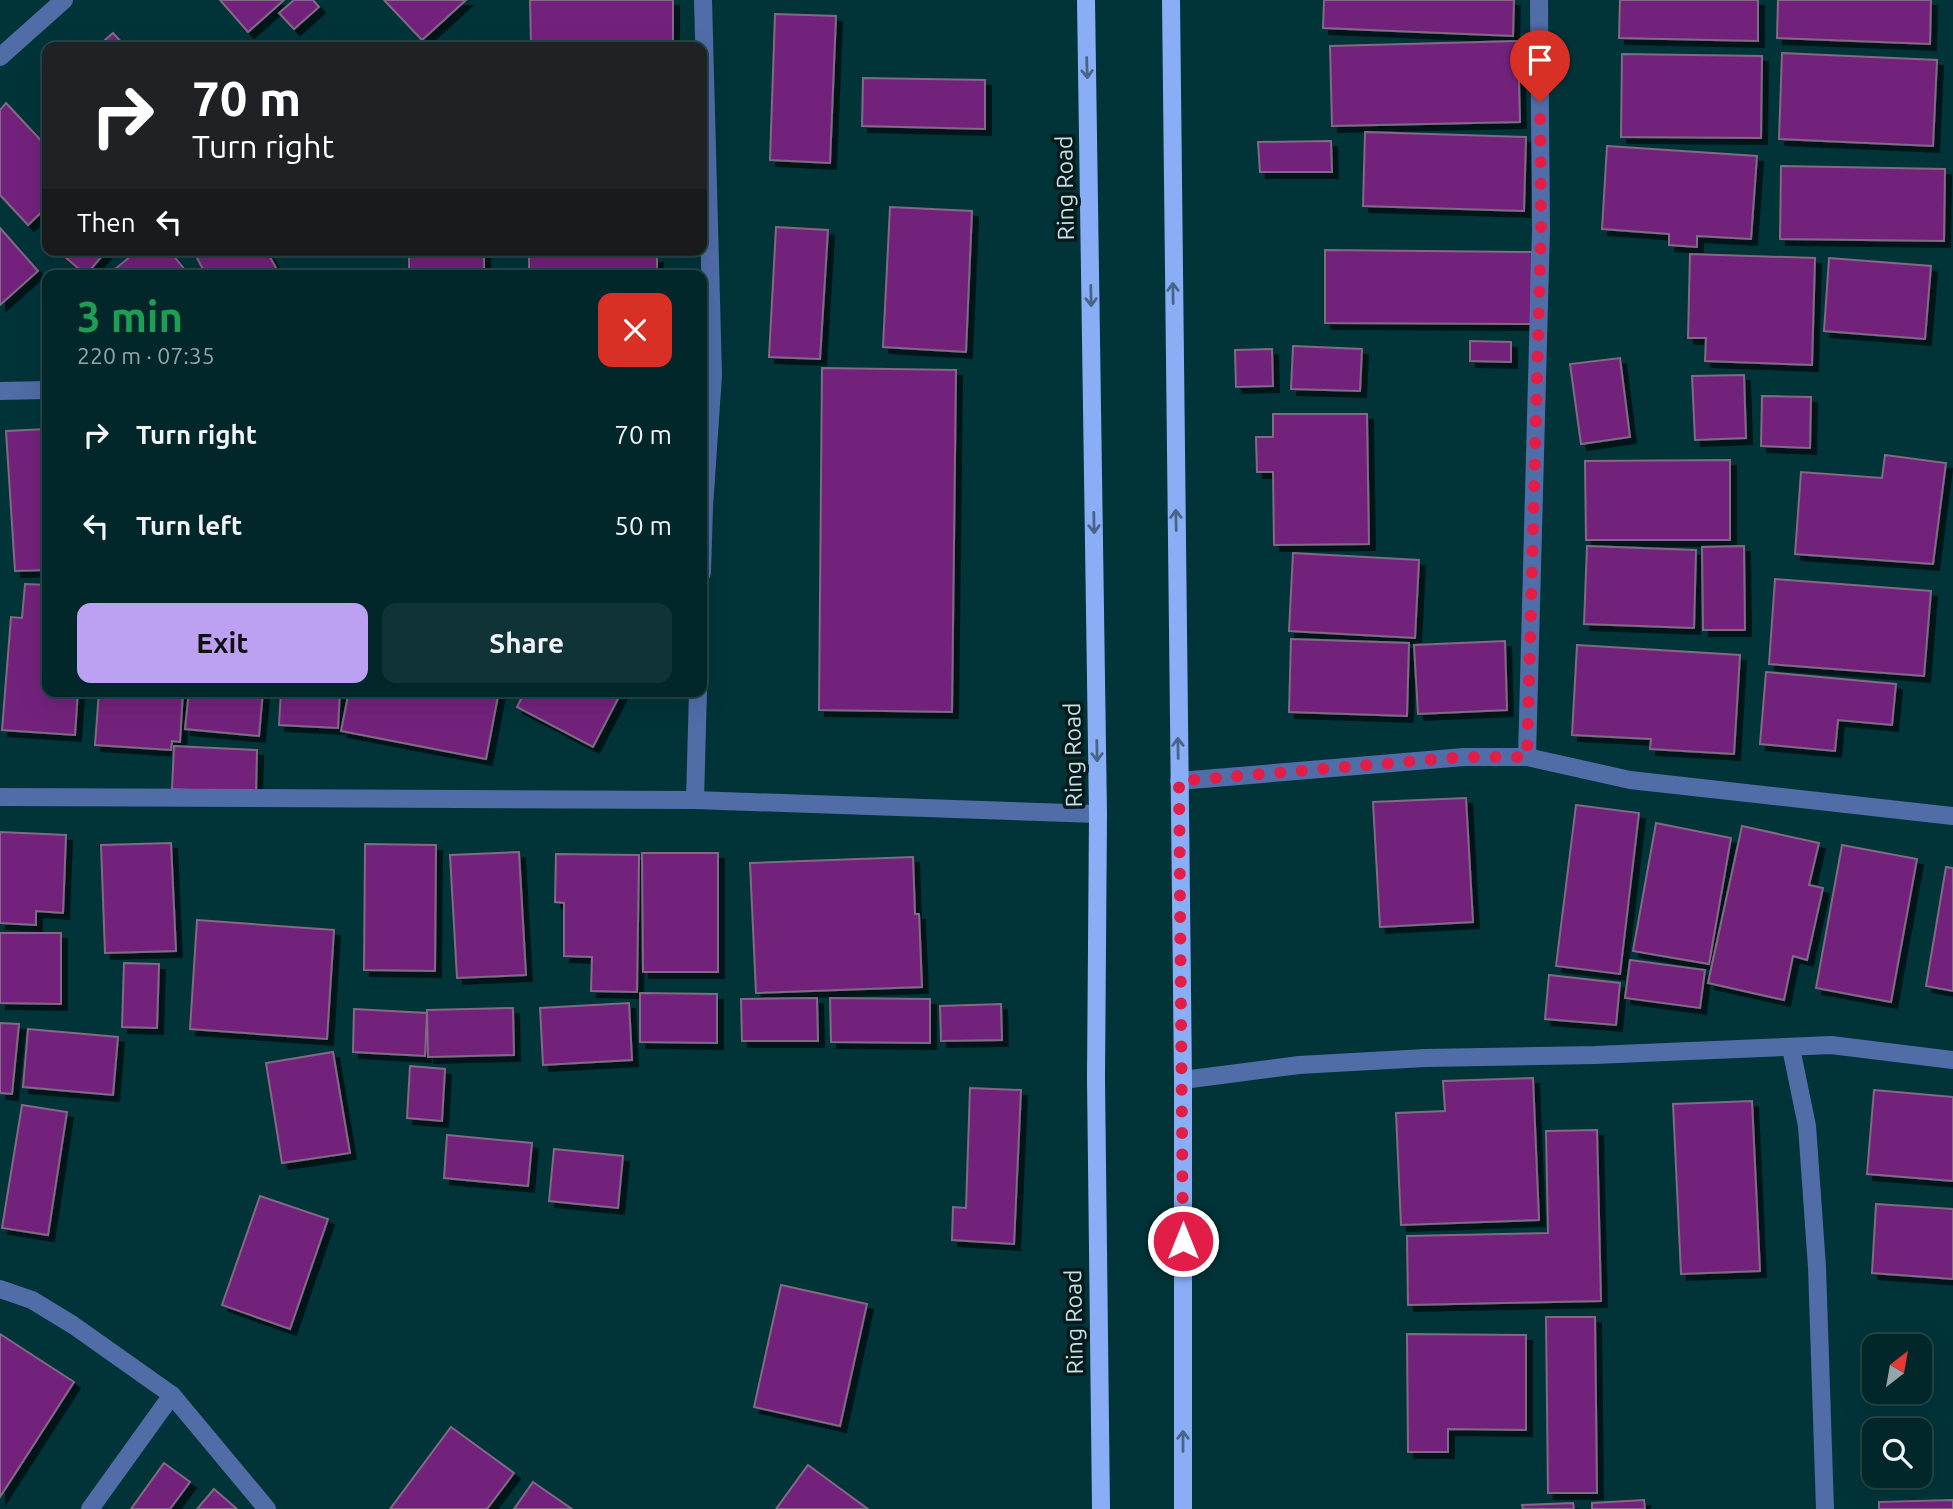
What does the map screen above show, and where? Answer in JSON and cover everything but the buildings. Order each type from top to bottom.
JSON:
[{"type":"main road","name":"Ring Road","points":[[1086,0],[1098,814],[1096,1079],[1101,1509]]},
{"type":"main road","points":[[1171,0],[1182,1080],[1183,1509]]},
{"type":"street","points":[[0,57],[64,0]]},
{"type":"street","points":[[704,0],[704,42]]},
{"type":"street","points":[[1527,757],[1541,229],[1539,0]]},
{"type":"street","points":[[0,391],[42,390]]},
{"type":"street","points":[[695,800],[698,697]]},
{"type":"street","points":[[1179,781],[1464,757],[1527,757],[1630,780],[1953,816]]},
{"type":"street","points":[[0,797],[695,800],[1098,814]]},
{"type":"street","points":[[1182,1080],[1298,1065],[1832,1045],[1953,1060]]},
{"type":"street","points":[[1791,1048],[1807,1126],[1816,1254],[1825,1509]]},
{"type":"street","points":[[0,1289],[32,1300],[73,1325],[172,1395],[267,1509]]},
{"type":"street","points":[[90,1509],[172,1395]]},
{"type":"route","points":[[1183,1241],[1179,781],[1464,757],[1527,757],[1541,229],[1540,102]]}]
